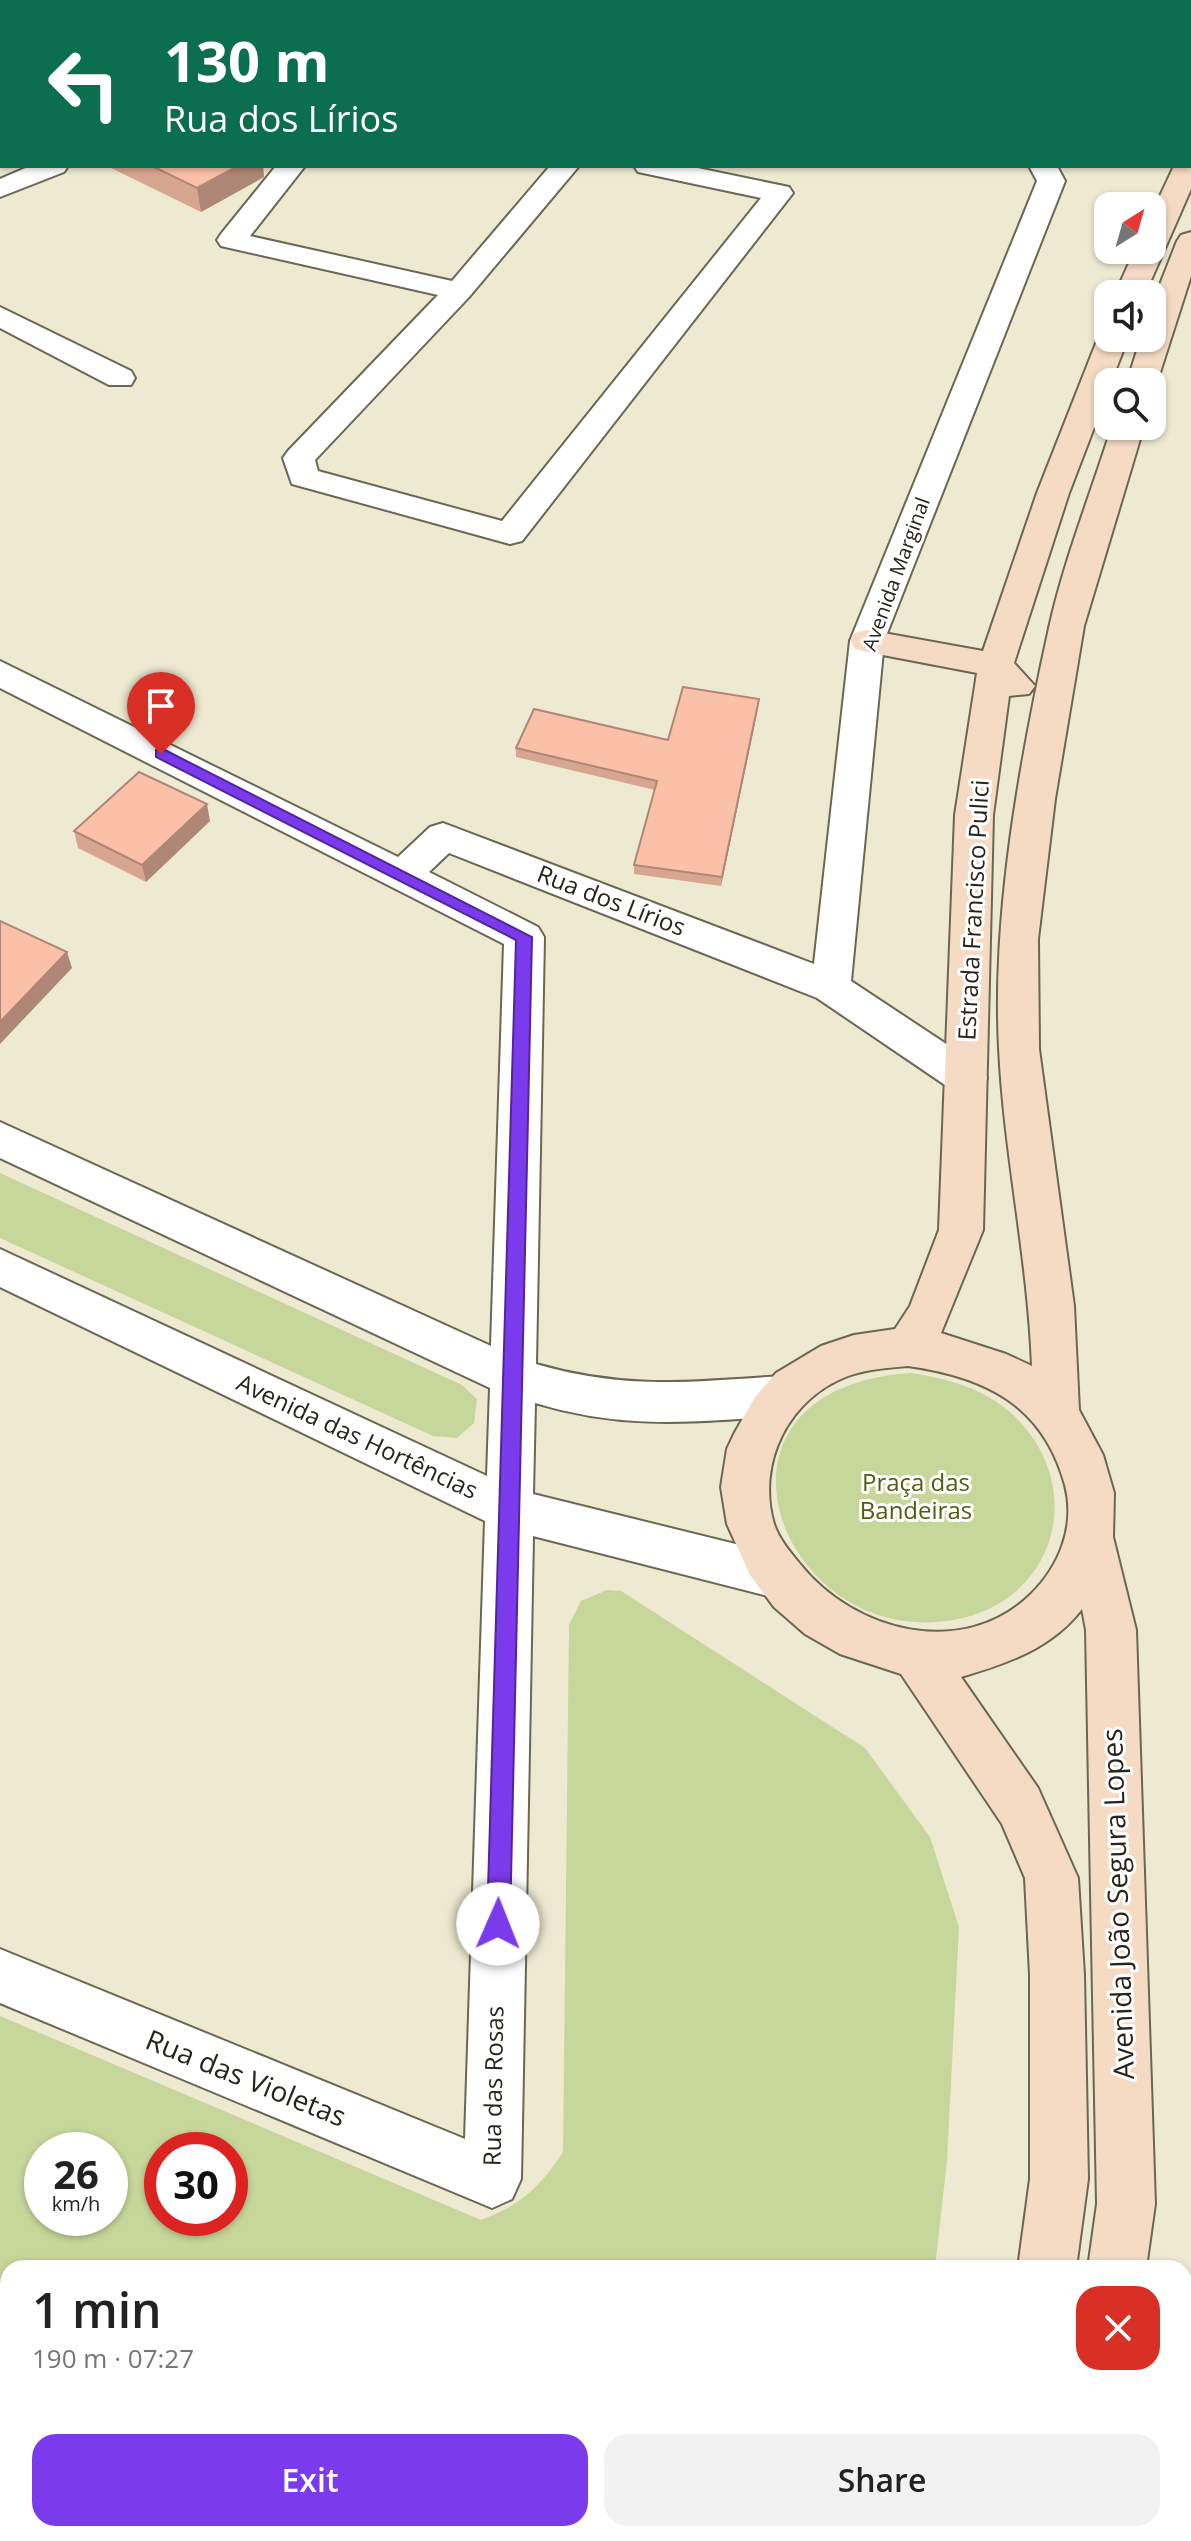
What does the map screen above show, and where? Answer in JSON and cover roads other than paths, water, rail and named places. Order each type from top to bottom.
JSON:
[{"type":"main road","points":[[1166,213],[1187,168]]},
{"type":"main road","points":[[1146,368],[1175,279],[1191,241]]},
{"type":"main road","name":"Estrada Francisco Pulici","points":[[908,1347],[929,1314],[961,1230],[974,815],[996,665],[1053,493],[1108,352]]},
{"type":"main road","name":"Estrada Francisco Pulici","points":[[1056,1415],[1052,1306],[1019,1049],[1018,939],[1037,799],[1067,626],[1124,440]]},
{"type":"main road","points":[[867,641],[996,665],[1018,687],[1032,749],[1037,799]]},
{"type":"main road","points":[[908,1347],[947,1352],[983,1364],[1017,1383],[1056,1415],[1086,1470],[1093,1505],[1091,1541],[1079,1574],[1066,1593],[1031,1628],[996,1645],[958,1655],[916,1654],[874,1646],[836,1629],[802,1605],[776,1576],[758,1545],[748,1512],[745,1480],[751,1449],[763,1421],[782,1396],[806,1375],[836,1360],[871,1350],[908,1347]]},
{"type":"main road","name":"Avenida João Segura Lopes","points":[[1091,1541],[1111,1630],[1126,2204],[1118,2260]]},
{"type":"main road","points":[[916,1654],[1020,1806],[1051,1878],[1057,1975],[1059,2179],[1048,2260]]},
{"type":"street","points":[[0,189],[49,168]]},
{"type":"street","points":[[289,168],[231,240],[459,291]]},
{"type":"street","points":[[563,168],[459,291],[299,458],[303,477],[510,534],[779,193],[658,168]]},
{"type":"street","name":"Avenida Marginal","points":[[831,987],[867,641],[1051,181],[1044,168]]},
{"type":"street","points":[[0,316],[120,378]]},
{"type":"street","points":[[0,673],[403,875]]},
{"type":"street","name":"Rua dos Lírios","points":[[403,875],[443,836],[831,987]]},
{"type":"street","name":"Rua das Rosas","points":[[403,875],[524,937],[492,2179]]},
{"type":"street","points":[[831,987],[966,1078]]},
{"type":"street","points":[[0,1139],[512,1377],[584,1398],[654,1404],[782,1396]]},
{"type":"street","name":"Avenida das Hortências","points":[[0,1267],[509,1509],[776,1576]]},
{"type":"street","name":"Rua das Violetas","points":[[0,1976],[492,2179]]},
{"type":"park label","name":"Praça das Bandeiras","points":[[916,1497]]}]
